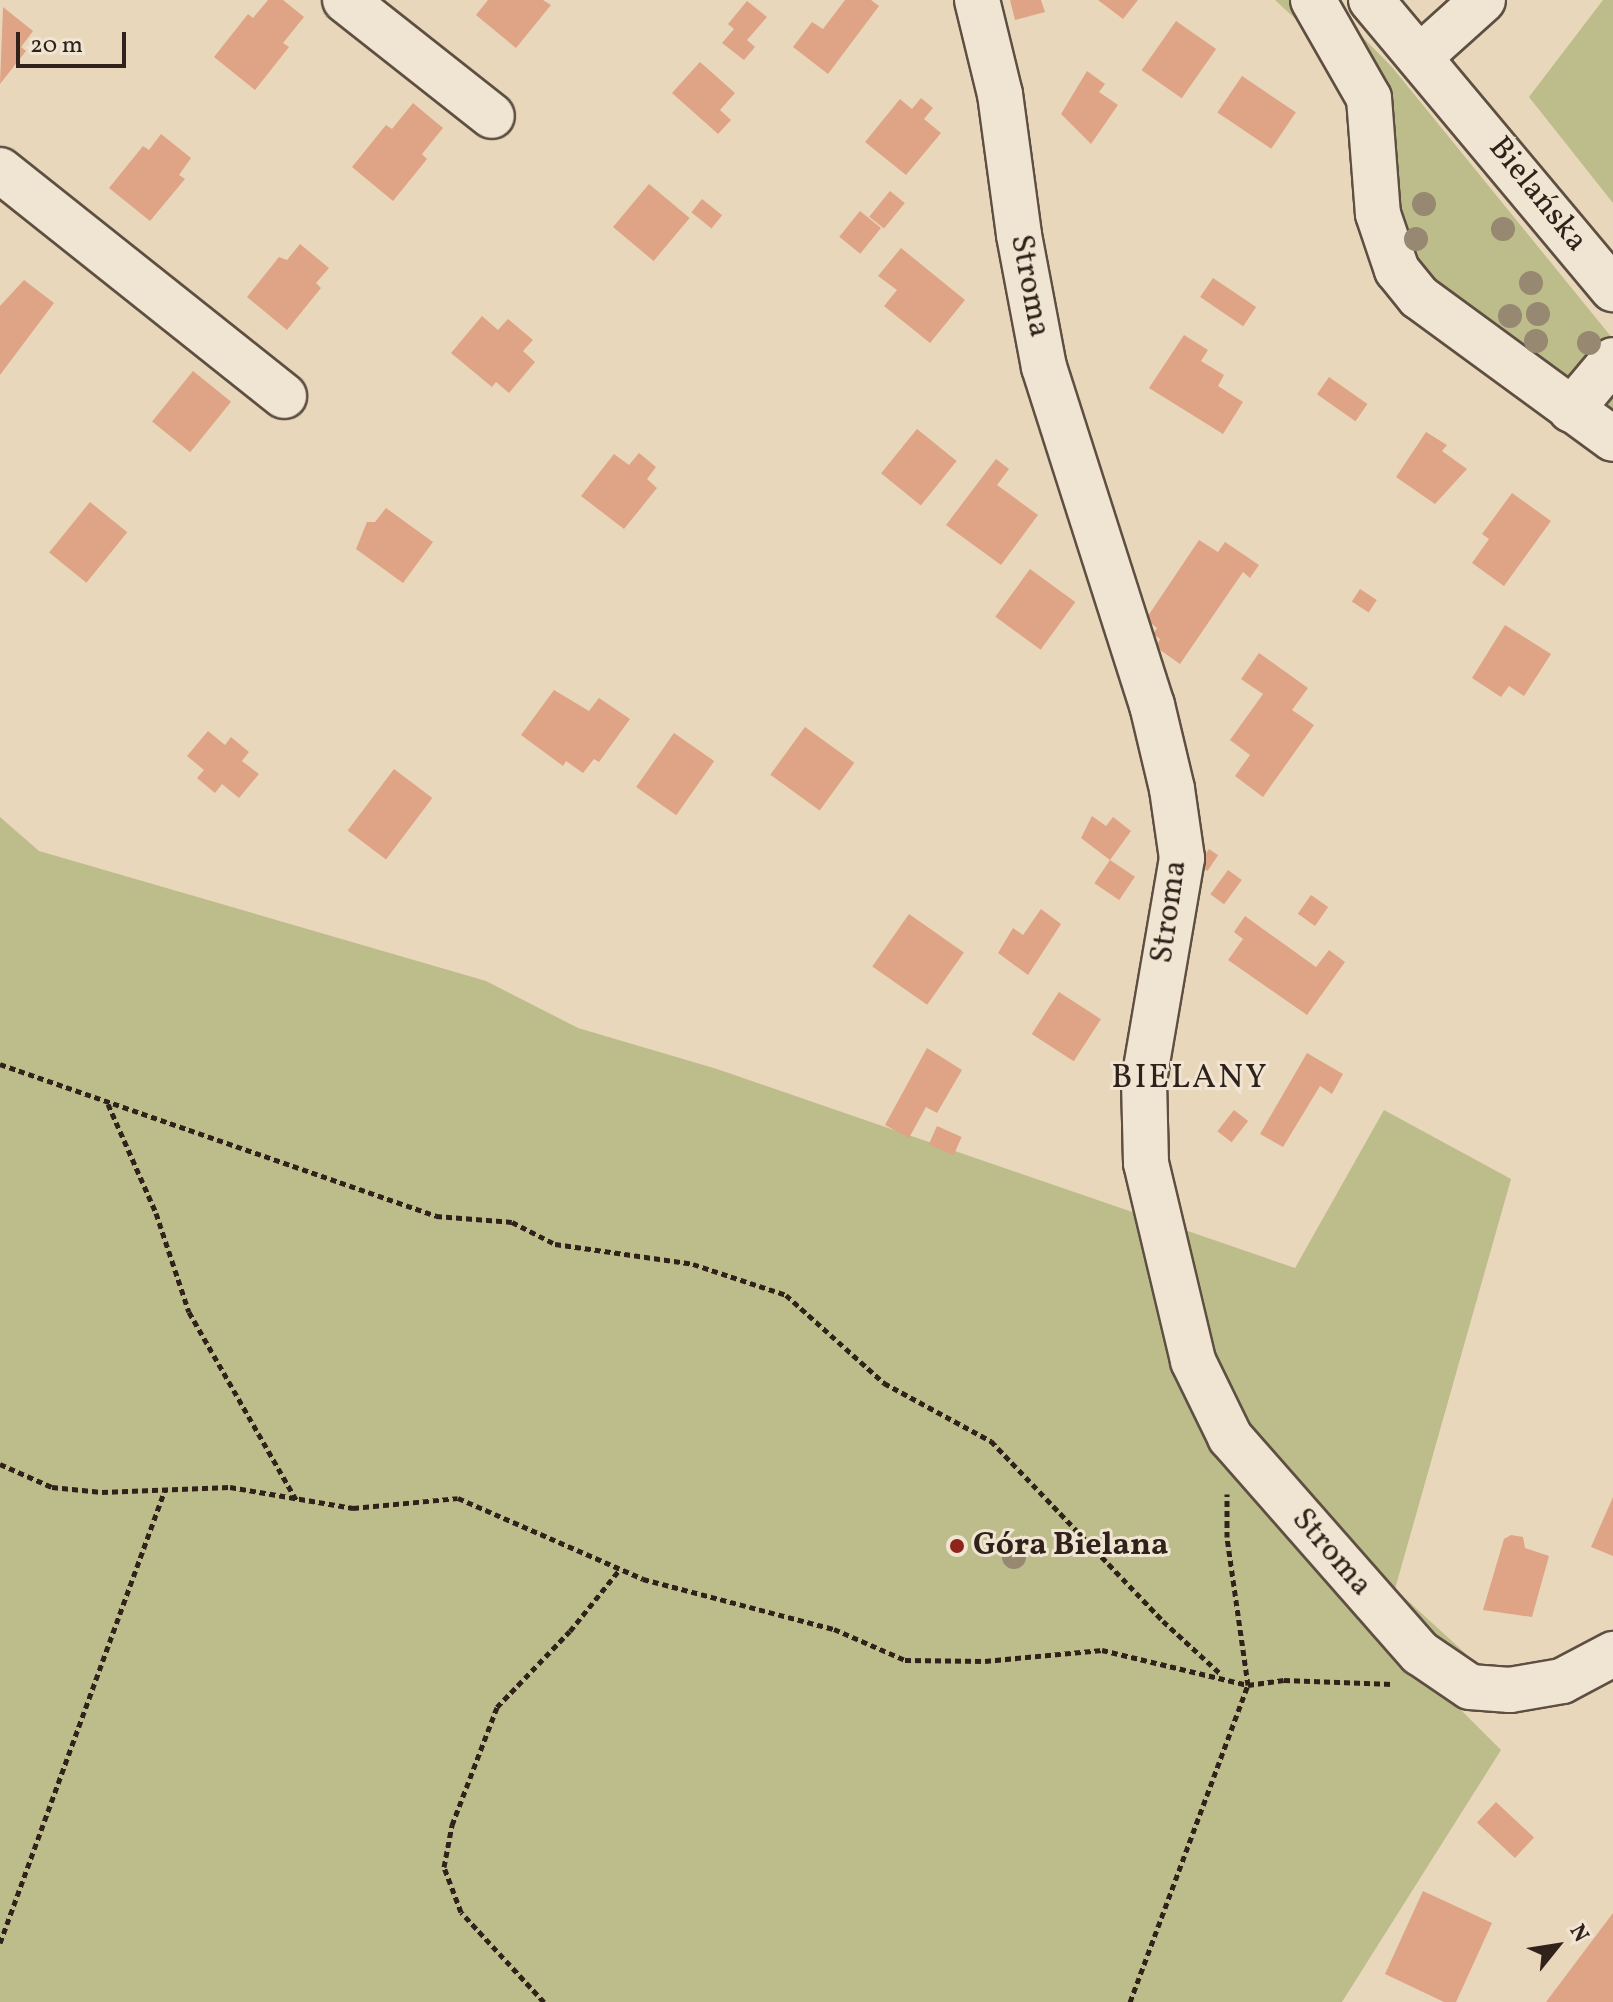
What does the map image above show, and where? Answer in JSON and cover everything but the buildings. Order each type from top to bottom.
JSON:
[{"type":"street","points":[[345,0],[492,116]]},
{"type":"street","name":"Stroma","points":[[977,0],[1000,94],[1019,235],[1044,367],[1152,705],[1172,789],[1182,858],[1144,1081],[1146,1163],[1193,1361],[1230,1437],[1420,1653],[1470,1687],[1510,1690],[1562,1681],[1613,1654]]},
{"type":"street","points":[[1313,0],[1369,98],[1378,214],[1397,270],[1419,297],[1613,439]]},
{"type":"street","name":"Bielańska","points":[[1371,0],[1462,102],[1613,289]]},
{"type":"street","points":[[1422,55],[1483,0]]},
{"type":"street","points":[[0,170],[284,396]]},
{"type":"street","points":[[1571,410],[1613,360]]},
{"type":"path","points":[[0,1064],[436,1216],[512,1222],[555,1244],[693,1264],[786,1295],[884,1383],[991,1441],[1223,1676]]},
{"type":"path","points":[[108,1104],[156,1213],[189,1312],[297,1501]]},
{"type":"path","points":[[1130,2002],[1248,1685],[1227,1537],[1230,1437]]},
{"type":"path","points":[[0,1464],[52,1487],[230,1487],[297,1501],[353,1508],[458,1498],[620,1569],[834,1629],[905,1660],[985,1661],[1102,1650],[1223,1676],[1248,1685],[1284,1680],[1408,1684]]},
{"type":"path","points":[[0,1943],[165,1489]]},
{"type":"path","points":[[544,2002],[461,1912],[444,1867],[452,1825],[497,1707],[570,1631],[620,1569]]},
{"type":"shaded area","points":[[1275,0],[1326,0],[1392,67],[1613,339],[1613,461],[1410,303],[1358,98],[1316,38]]},
{"type":"shaded area","points":[[1603,0],[1613,0],[1613,203],[1529,97]]},
{"type":"shaded area","points":[[0,817],[39,851],[486,981],[578,1028],[717,1069],[1295,1268],[1384,1110],[1511,1179],[1395,1589],[1466,1654],[1452,1701],[1501,1750],[1342,2002],[0,2002]]},
{"type":"place","name":"Góra Bielana","points":[[957,1546]]},
{"type":"district","name":"BIELANY","points":[[1190,1079]]}]
